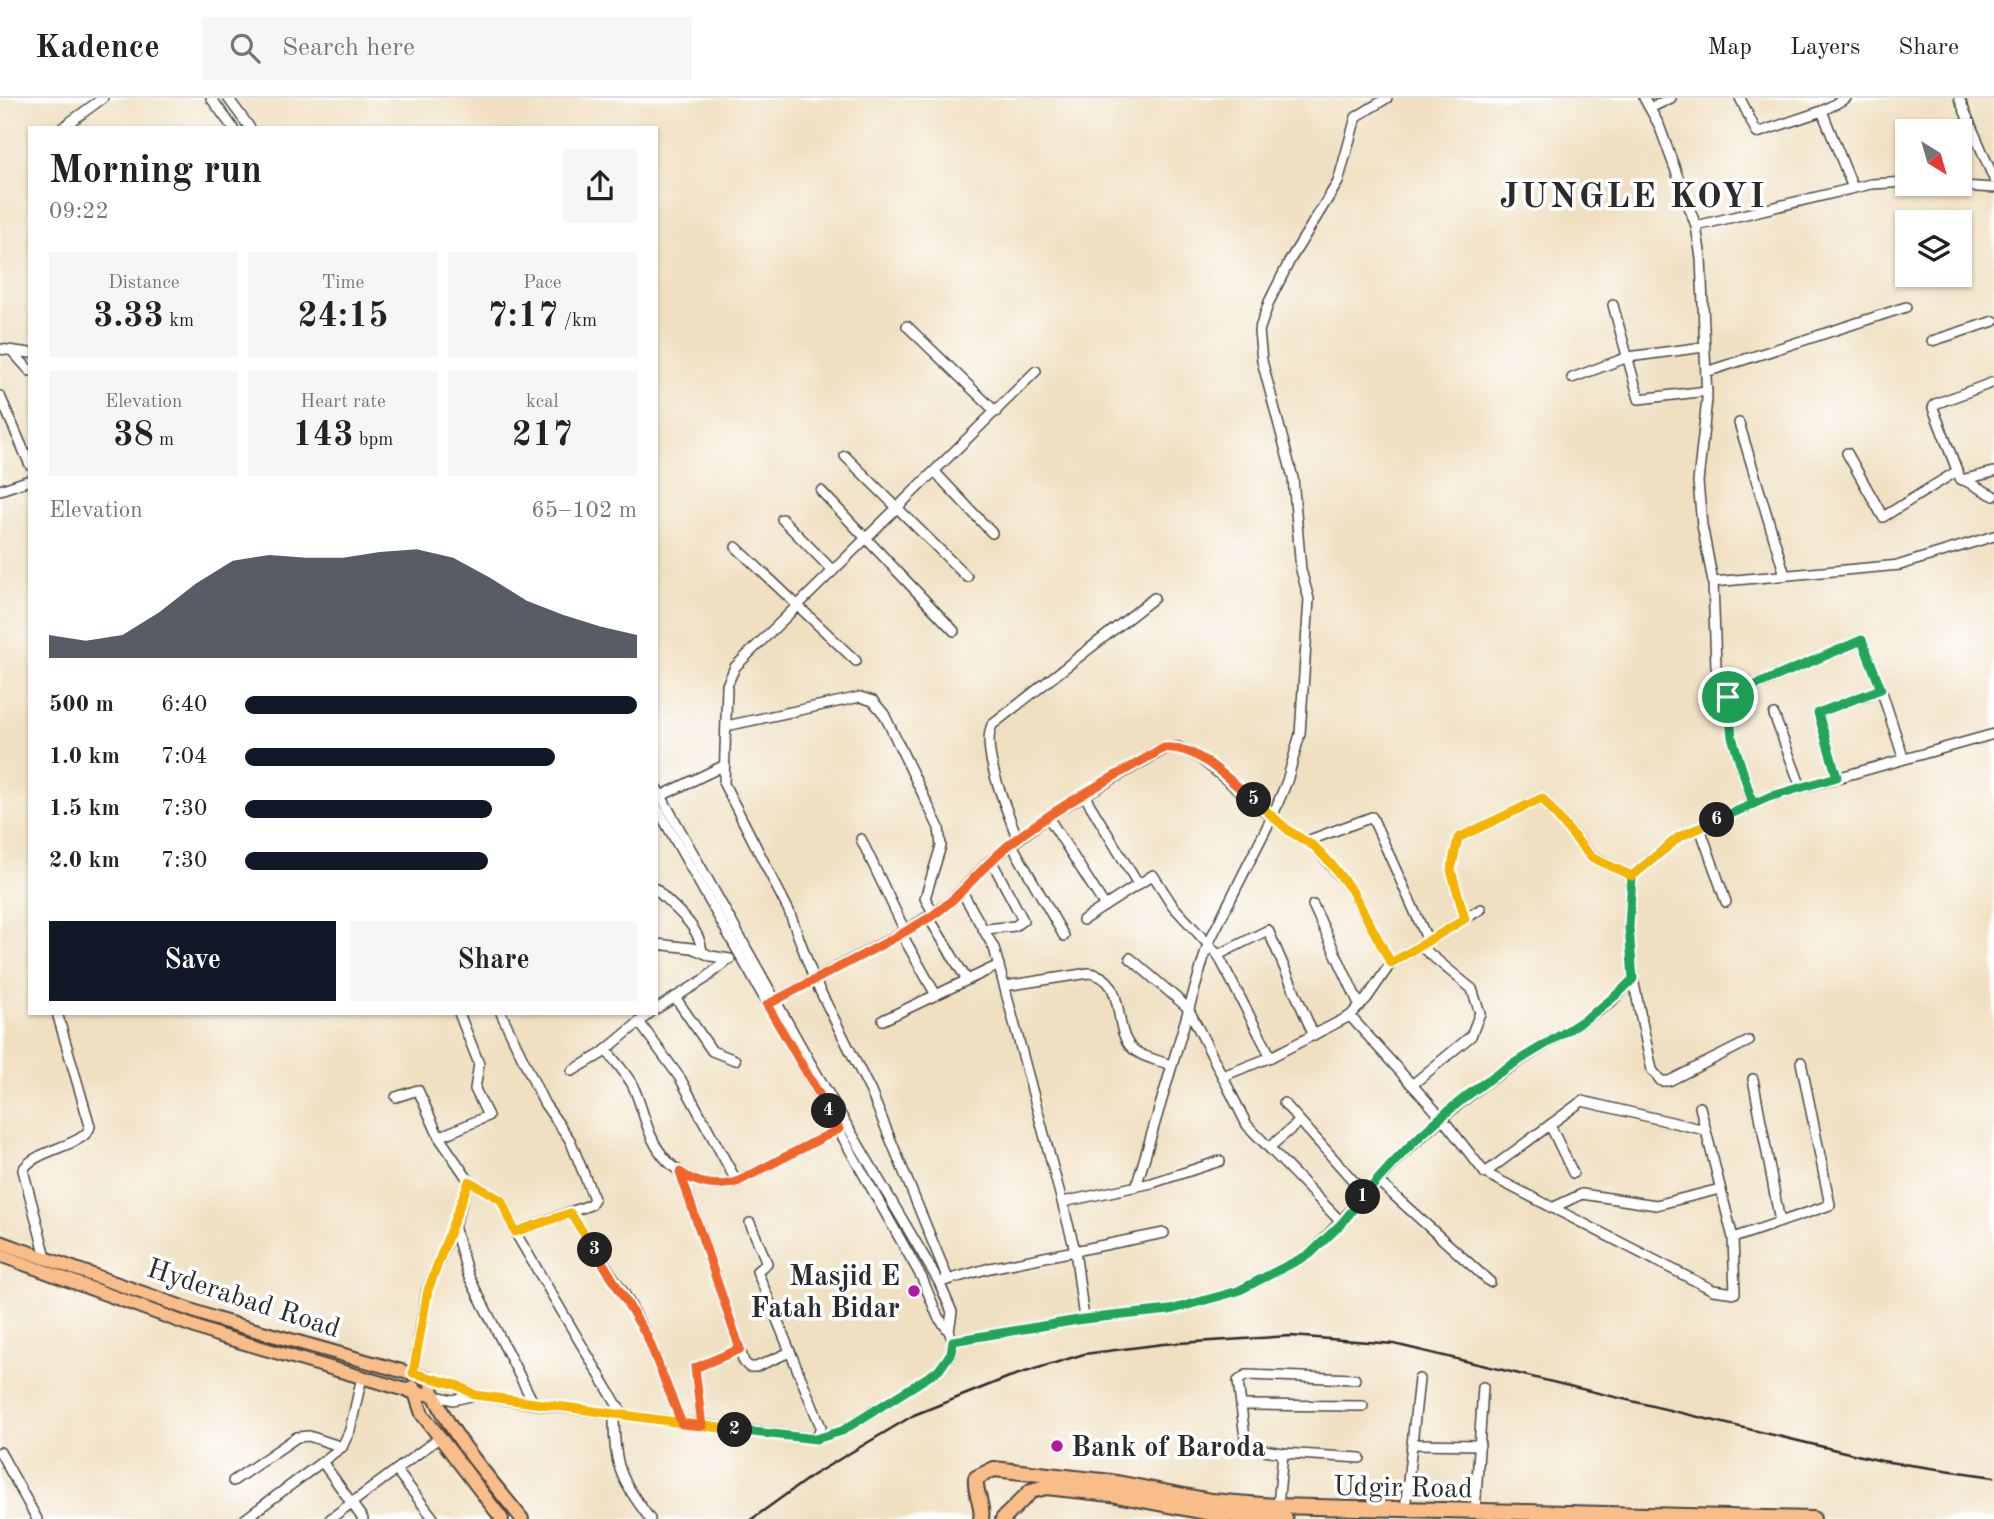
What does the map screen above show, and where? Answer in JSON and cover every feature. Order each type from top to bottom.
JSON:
[{"type":"highway","name":"Udgir Road","points":[[985,1516],[975,1486],[976,1478],[994,1469],[1112,1482],[1281,1513]]},
{"type":"highway","name":"Udgir Road","points":[[1003,1519],[1031,1492],[1046,1487],[1111,1494],[1210,1513],[1405,1510],[1596,1517],[1813,1519]]},
{"type":"main road","name":"Hyderabad Road","points":[[0,1242],[216,1319],[430,1379]]},
{"type":"main road","name":"Hyderabad Road","points":[[0,1255],[217,1335],[413,1392],[433,1395]]},
{"type":"main road","points":[[413,1373],[413,1392],[422,1414],[502,1519]]},
{"type":"main road","points":[[430,1379],[433,1395],[450,1423],[522,1519]]},
{"type":"street","points":[[65,126],[103,98]]},
{"type":"street","points":[[211,98],[232,126]]},
{"type":"street","points":[[228,98],[249,126]]},
{"type":"street","points":[[1136,1187],[1208,944],[1273,815],[1287,781],[1300,734],[1309,599],[1301,570],[1293,478],[1262,361],[1259,331],[1269,302],[1290,260],[1338,182],[1356,117],[1387,98]]},
{"type":"street","points":[[1644,98],[1696,226],[1701,258],[1707,391],[1698,482],[1702,525],[1713,582],[1716,667],[1728,697],[1732,737],[1753,804]]},
{"type":"street","points":[[1650,108],[1671,98]]},
{"type":"street","points":[[1740,98],[1757,133],[1822,111],[1846,98]]},
{"type":"street","points":[[1959,98],[1994,179]]},
{"type":"street","points":[[1822,111],[1853,188]]},
{"type":"street","points":[[1696,226],[1853,188],[1895,182]]},
{"type":"street","points":[[1972,187],[1994,188]]},
{"type":"street","points":[[1613,305],[1639,399],[1707,391]]},
{"type":"street","points":[[1706,372],[1906,307]]},
{"type":"street","points":[[1932,341],[1994,321]]},
{"type":"street","points":[[907,326],[996,412]]},
{"type":"street","points":[[1572,378],[1628,357],[1704,347]]},
{"type":"street","points":[[0,349],[28,353]]},
{"type":"street","points":[[13,352],[28,369]]},
{"type":"street","points":[[949,1331],[952,1312],[944,1281],[871,1092],[814,979],[789,911],[724,784],[727,685],[732,672],[1036,371]]},
{"type":"street","points":[[1994,382],[1933,407],[1959,476],[1994,496]]},
{"type":"street","points":[[0,396],[28,460]]},
{"type":"street","points":[[1739,423],[1785,575]]},
{"type":"street","points":[[1847,453],[1883,517],[1959,476],[1994,472]]},
{"type":"street","points":[[845,456],[967,577]]},
{"type":"street","points":[[935,472],[992,533]]},
{"type":"street","points":[[0,489],[28,481]]},
{"type":"street","points":[[821,491],[954,631]]},
{"type":"street","points":[[782,519],[833,571]]},
{"type":"street","points":[[1713,582],[1900,565],[1994,536]]},
{"type":"street","points":[[736,547],[796,607],[856,661]]},
{"type":"street","points":[[1064,936],[1014,841],[989,753],[988,734],[992,725],[1154,598]]},
{"type":"street","points":[[1728,697],[1862,640],[1903,757]]},
{"type":"street","points":[[1837,777],[1818,713],[1881,689]]},
{"type":"street","points":[[726,726],[860,697],[873,701],[884,714],[939,828],[941,846],[925,898],[931,916],[967,980]]},
{"type":"street","points":[[1774,715],[1801,788]]},
{"type":"street","points":[[1749,1041],[1669,1081],[1661,1081],[1651,1070],[1633,979],[1629,927],[1632,876],[1679,837],[1753,804],[1903,757],[1994,734]]},
{"type":"street","points":[[772,1002],[931,916],[962,892],[991,860],[1048,817],[1164,748],[1178,747],[1201,759],[1323,855],[1352,891],[1391,963]]},
{"type":"street","points":[[725,765],[659,791],[839,1129],[922,1278],[953,1341],[1084,1319],[1170,1310],[1238,1291],[1310,1254],[1342,1223],[1365,1194],[1442,1118],[1484,1084],[1609,1004],[1633,979]]},
{"type":"street","points":[[1084,795],[1138,884]]},
{"type":"street","points":[[1465,919],[1451,870],[1458,838],[1542,798],[1591,857],[1632,876]]},
{"type":"street","points":[[658,810],[738,955],[772,1002],[944,1281]]},
{"type":"street","points":[[1048,817],[1105,906]]},
{"type":"street","points":[[1307,841],[1372,817],[1424,944],[1472,989],[1480,1013],[1471,1036],[1412,1085]]},
{"type":"street","points":[[1700,828],[1726,902]]},
{"type":"street","points":[[861,839],[903,932],[936,995]]},
{"type":"street","points":[[986,929],[1015,926],[1023,920],[991,860]]},
{"type":"street","points":[[1083,920],[1153,875],[1173,906],[1218,956],[1271,1057]]},
{"type":"street","points":[[658,891],[684,915],[701,942],[702,951]]},
{"type":"street","points":[[962,892],[986,929],[999,965],[1075,1250],[1084,1319]]},
{"type":"street","points":[[1313,905],[1360,1006]]},
{"type":"street","points":[[1223,1076],[1271,1057],[1350,1016],[1391,963],[1481,909]]},
{"type":"street","points":[[1218,956],[1268,930],[1314,1036]]},
{"type":"street","points":[[658,944],[702,951],[727,960]]},
{"type":"street","points":[[658,1008],[738,955]]},
{"type":"street","points":[[1130,958],[1188,1008],[1247,1125],[1271,1146],[1342,1223]]},
{"type":"street","points":[[883,1020],[999,965]]},
{"type":"street","points":[[1005,986],[1089,973],[1100,976],[1113,989],[1132,1048],[1171,1065]]},
{"type":"street","points":[[675,997],[712,1051],[734,1060]]},
{"type":"street","points":[[46,1257],[23,1170],[31,1161],[85,1136],[90,1126],[58,1015]]},
{"type":"street","points":[[439,1137],[488,1116],[475,1088],[479,1064],[460,1015]]},
{"type":"street","points":[[501,1015],[544,1102],[570,1140],[594,1203],[515,1232]]},
{"type":"street","points":[[572,1070],[606,1050],[648,1015]]},
{"type":"street","points":[[1350,1016],[1442,1118],[1485,1173],[1713,1290],[1735,1293],[1733,1238],[1700,1107]]},
{"type":"street","points":[[639,1022],[680,1078],[737,1182]]},
{"type":"street","points":[[606,1050],[631,1082],[657,1148],[680,1172],[698,1182],[724,1185],[737,1182],[839,1129]]},
{"type":"street","points":[[1733,1238],[1830,1205],[1801,1062]]},
{"type":"street","points":[[1753,1079],[1780,1222]]},
{"type":"street","points":[[396,1097],[418,1090],[439,1137],[469,1181],[501,1200],[515,1232],[618,1414],[614,1449],[618,1470],[650,1519]]},
{"type":"street","points":[[1485,1173],[1582,1101],[1705,1130]]},
{"type":"street","points":[[1284,1103],[1365,1194]]},
{"type":"street","points":[[1271,1146],[1299,1122]]},
{"type":"street","points":[[1550,1125],[1573,1173]]},
{"type":"street","points":[[1063,1202],[1136,1187],[1220,1161]]},
{"type":"street","points":[[680,1172],[740,1349],[749,1367],[756,1367],[790,1352]]},
{"type":"street","points":[[413,1373],[428,1290],[469,1181]]},
{"type":"street","points":[[1378,1181],[1490,1282]]},
{"type":"street","points":[[1552,1208],[1579,1195],[1656,1205],[1720,1189]]},
{"type":"street","points":[[570,1213],[624,1293],[647,1336],[682,1424]]},
{"type":"street","points":[[750,1223],[767,1263],[757,1271],[821,1427],[816,1439]]},
{"type":"street","points":[[454,1226],[468,1275],[534,1404]]},
{"type":"street","points":[[944,1281],[1075,1250],[1164,1233]]},
{"type":"street","name":"Hyderabad Road","points":[[430,1379],[457,1385],[475,1395],[682,1424],[816,1439],[842,1431],[939,1370],[951,1353],[953,1341]]},
{"type":"street","points":[[702,1426],[695,1368],[740,1349]]},
{"type":"street","points":[[1355,1379],[1242,1376],[1238,1381],[1247,1444],[1258,1450],[1360,1458]]},
{"type":"street","points":[[245,1519],[342,1447],[350,1430],[362,1377]]},
{"type":"street","points":[[1405,1510],[1419,1379]]},
{"type":"street","points":[[1475,1512],[1483,1387]]},
{"type":"street","name":"Hyderabad Road","points":[[433,1395],[453,1400],[475,1395]]},
{"type":"street","points":[[1241,1405],[1363,1406]]},
{"type":"street","points":[[233,1480],[297,1437],[309,1436],[342,1447]]},
{"type":"street","points":[[330,1519],[439,1438]]},
{"type":"street","points":[[1412,1444],[1479,1445]]},
{"type":"street","points":[[0,1452],[37,1519]]},
{"type":"street","points":[[1281,1513],[1283,1453]]},
{"type":"street","points":[[323,1463],[363,1519]]},
{"type":"street","points":[[396,1470],[434,1519]]},
{"type":"railway","points":[[752,1519],[813,1475],[914,1415],[1009,1377],[1084,1354],[1163,1344],[1291,1336],[1394,1344],[1882,1461],[1994,1477]]},
{"type":"place","name":"Masjid E Fatah Bidar","points":[[914,1291]]},
{"type":"place","name":"Bank of Baroda","points":[[1057,1446]]},
{"type":"district","name":"JUNGLE KOYI","points":[[1633,195]]},
{"type":"route","points":[[1728,697],[1732,737],[1753,804],[1679,837],[1632,876],[1629,927],[1633,979],[1609,1004],[1484,1084],[1442,1118],[1365,1194],[1342,1223],[1310,1254],[1238,1291],[1170,1310],[1084,1319],[953,1341],[951,1353],[939,1370],[842,1431],[816,1439],[682,1424],[475,1395],[457,1385],[413,1373],[430,1282],[454,1226],[469,1181],[501,1200],[515,1232],[570,1213],[624,1293],[647,1336],[682,1424],[702,1426],[695,1368],[740,1349],[680,1172],[698,1182],[732,1184],[839,1129],[767,1005],[929,918],[962,892],[991,860],[1017,838],[1053,813],[1164,748],[1178,747],[1201,759],[1273,815],[1289,831],[1315,847],[1352,891],[1391,963],[1465,919],[1451,870],[1458,838],[1542,798],[1591,857],[1632,876],[1679,837],[1769,797],[1837,777],[1818,713],[1881,689],[1862,640],[1728,697]]}]
